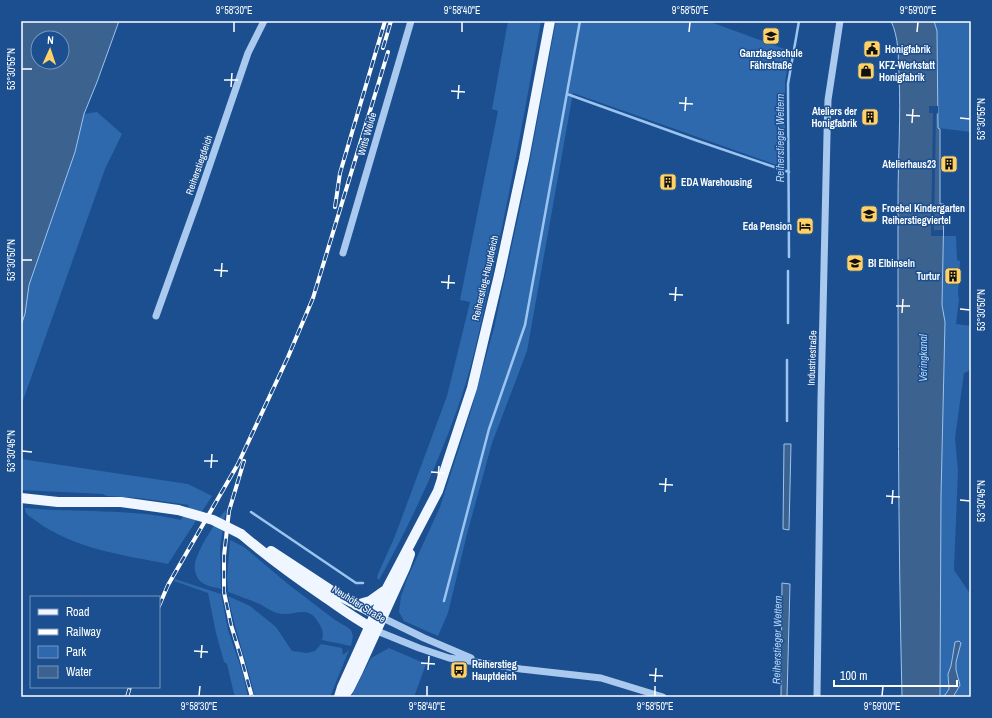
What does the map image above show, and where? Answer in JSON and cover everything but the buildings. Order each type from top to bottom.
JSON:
[{"type":"main road","name":"Reiherstieg-Hauptdeich","points":[[343,697],[349,689],[378,616],[386,590],[438,491],[472,388],[499,276],[550,21]]},
{"type":"main road","name":"Neuhöfer Straße","points":[[21,498],[58,502],[121,502],[178,510],[213,520],[259,543],[302,572],[356,605],[378,616]]},
{"type":"main road","name":"Reiherstieg-Hauptdeich","points":[[378,616],[406,568],[417,532]]},
{"type":"main road","name":"Neuhöfer Straße","points":[[241,534],[297,578],[348,614],[373,628]]},
{"type":"main road","points":[[356,605],[370,601],[386,590]]},
{"type":"main road","name":"Reiherstieg-Hauptdeich","points":[[339,697],[342,687],[373,628]]},
{"type":"street","name":"Reiherstiegdeich","points":[[156,316],[248,53],[264,21]]},
{"type":"street","name":"Witts Weide","points":[[343,253],[411,21]]},
{"type":"street","name":"Industriestraße","points":[[817,697],[826,135],[828,100],[840,21]]},
{"type":"street","name":"Neuhöfer Straße","points":[[378,616],[480,662]]},
{"type":"street","name":"Neuhöfer Straße","points":[[373,628],[434,654],[449,658],[521,669],[601,678],[663,697]]},
{"type":"green space","points":[[508,21],[541,21],[510,188],[479,332],[472,362],[450,429],[412,516],[379,580],[377,578],[378,574],[395,536],[447,396],[470,302],[460,300],[498,111],[492,109]]},
{"type":"green space","points":[[556,21],[708,21],[790,51],[785,82],[785,168],[573,93],[527,351],[492,443],[467,534],[448,613],[438,636],[404,621],[399,612],[401,596],[407,579],[440,507],[470,414],[494,328],[527,176]]},
{"type":"green space","points":[[934,21],[971,21],[971,132],[938,128],[937,31]]},
{"type":"green space","points":[[97,112],[122,134],[105,169],[21,406],[21,325],[25,314],[29,285],[75,152],[84,114]]},
{"type":"green space","points":[[943,236],[956,236],[957,260],[960,261],[959,299],[956,324],[971,326],[971,370],[964,373],[955,438],[958,471],[954,570],[971,595],[971,697],[953,697],[959,679],[956,670],[956,661],[961,643],[952,656],[948,674],[949,689],[945,695],[940,697],[941,496],[945,322],[942,305]]},
{"type":"green space","points":[[21,459],[188,484],[212,496],[168,564],[116,554],[83,545],[51,531],[30,517],[25,508],[123,512],[162,516],[181,520],[189,505],[139,498],[107,496],[103,494],[21,490]]},
{"type":"green space","points":[[226,510],[220,547],[221,589],[202,583],[196,575],[195,566],[196,558],[203,544],[217,521]]},
{"type":"green space","points":[[230,540],[244,547],[288,584],[335,620],[351,630],[353,636],[351,646],[322,640],[323,632],[321,626],[314,616],[309,613],[277,613],[260,604],[228,592],[227,578]]},
{"type":"green space","points":[[175,579],[221,594],[228,630],[243,674],[248,697],[238,697],[234,694],[227,664],[224,662],[216,633],[208,593],[174,581]]},
{"type":"green space","points":[[228,596],[250,606],[276,627],[292,651],[307,653],[315,651],[321,644],[342,648],[343,655],[349,650],[330,697],[255,697]]},
{"type":"green space","points":[[389,648],[426,664],[414,697],[351,697],[371,658]]},
{"type":"water","points":[[21,21],[119,21],[84,114],[75,152],[29,285],[25,314],[21,325]]},
{"type":"water","name":"Veringkanal","points":[[891,21],[934,21],[937,31],[938,128],[940,129],[940,204],[944,204],[942,305],[945,322],[941,496],[940,697],[902,697],[898,386],[898,200],[900,90],[898,47],[894,27]]},
{"type":"water","points":[[784,444],[791,444],[789,530],[783,529]]},
{"type":"water","points":[[782,583],[790,584],[787,697],[781,697]]},
{"type":"water","points":[[959,641],[961,643],[956,662],[956,670],[960,685],[953,697],[941,697],[945,695],[949,689],[948,674],[951,666],[955,642]]},
{"type":"pier","points":[[929,106],[938,106],[938,113],[936,114],[934,230],[943,230],[943,236],[931,236],[933,113],[929,113]]},
{"type":"waterway","points":[[444,601],[489,429],[525,325],[580,21]]},
{"type":"waterway","name":"Reiherstieger Wettern","points":[[789,257],[788,84],[799,21]]},
{"type":"waterway","points":[[567,94],[789,172]]},
{"type":"waterway","name":"Reiherstieger Wettern","points":[[788,271],[788,323]]},
{"type":"waterway","name":"Reiherstieger Wettern","points":[[787,360],[787,421]]},
{"type":"waterway","points":[[251,512],[356,583],[363,583]]},
{"type":"railway","points":[[335,207],[340,173],[385,21]]},
{"type":"railway","points":[[383,48],[391,21]]},
{"type":"railway","points":[[160,604],[168,585],[238,464],[288,357],[313,298],[388,52]]},
{"type":"railway","points":[[244,461],[229,511],[224,556],[224,592],[231,625],[252,697]]},
{"type":"railway","points":[[127,697],[130,688]]},
{"type":"place","name":"Ganztagsschule Fährstraße","points":[[771,36]]},
{"type":"place","name":"Honigfabrik","points":[[872,49]]},
{"type":"place","name":"KFZ-Werkstatt Honigfabrik","points":[[866,71]]},
{"type":"place","name":"Ateliers der Honigfabrik","points":[[870,117]]},
{"type":"place","name":"Atelierhaus23","points":[[949,164]]},
{"type":"place","name":"EDA Warehousing","points":[[668,182]]},
{"type":"place","name":"Froebel Kindergarten Reiherstiegviertel","points":[[869,214]]},
{"type":"place","name":"Eda Pension","points":[[805,226]]},
{"type":"place","name":"BI Elbinseln","points":[[855,263]]},
{"type":"place","name":"Turtur","points":[[953,276]]},
{"type":"place","name":"Reiherstieg Hauptdeich","points":[[459,670]]}]
